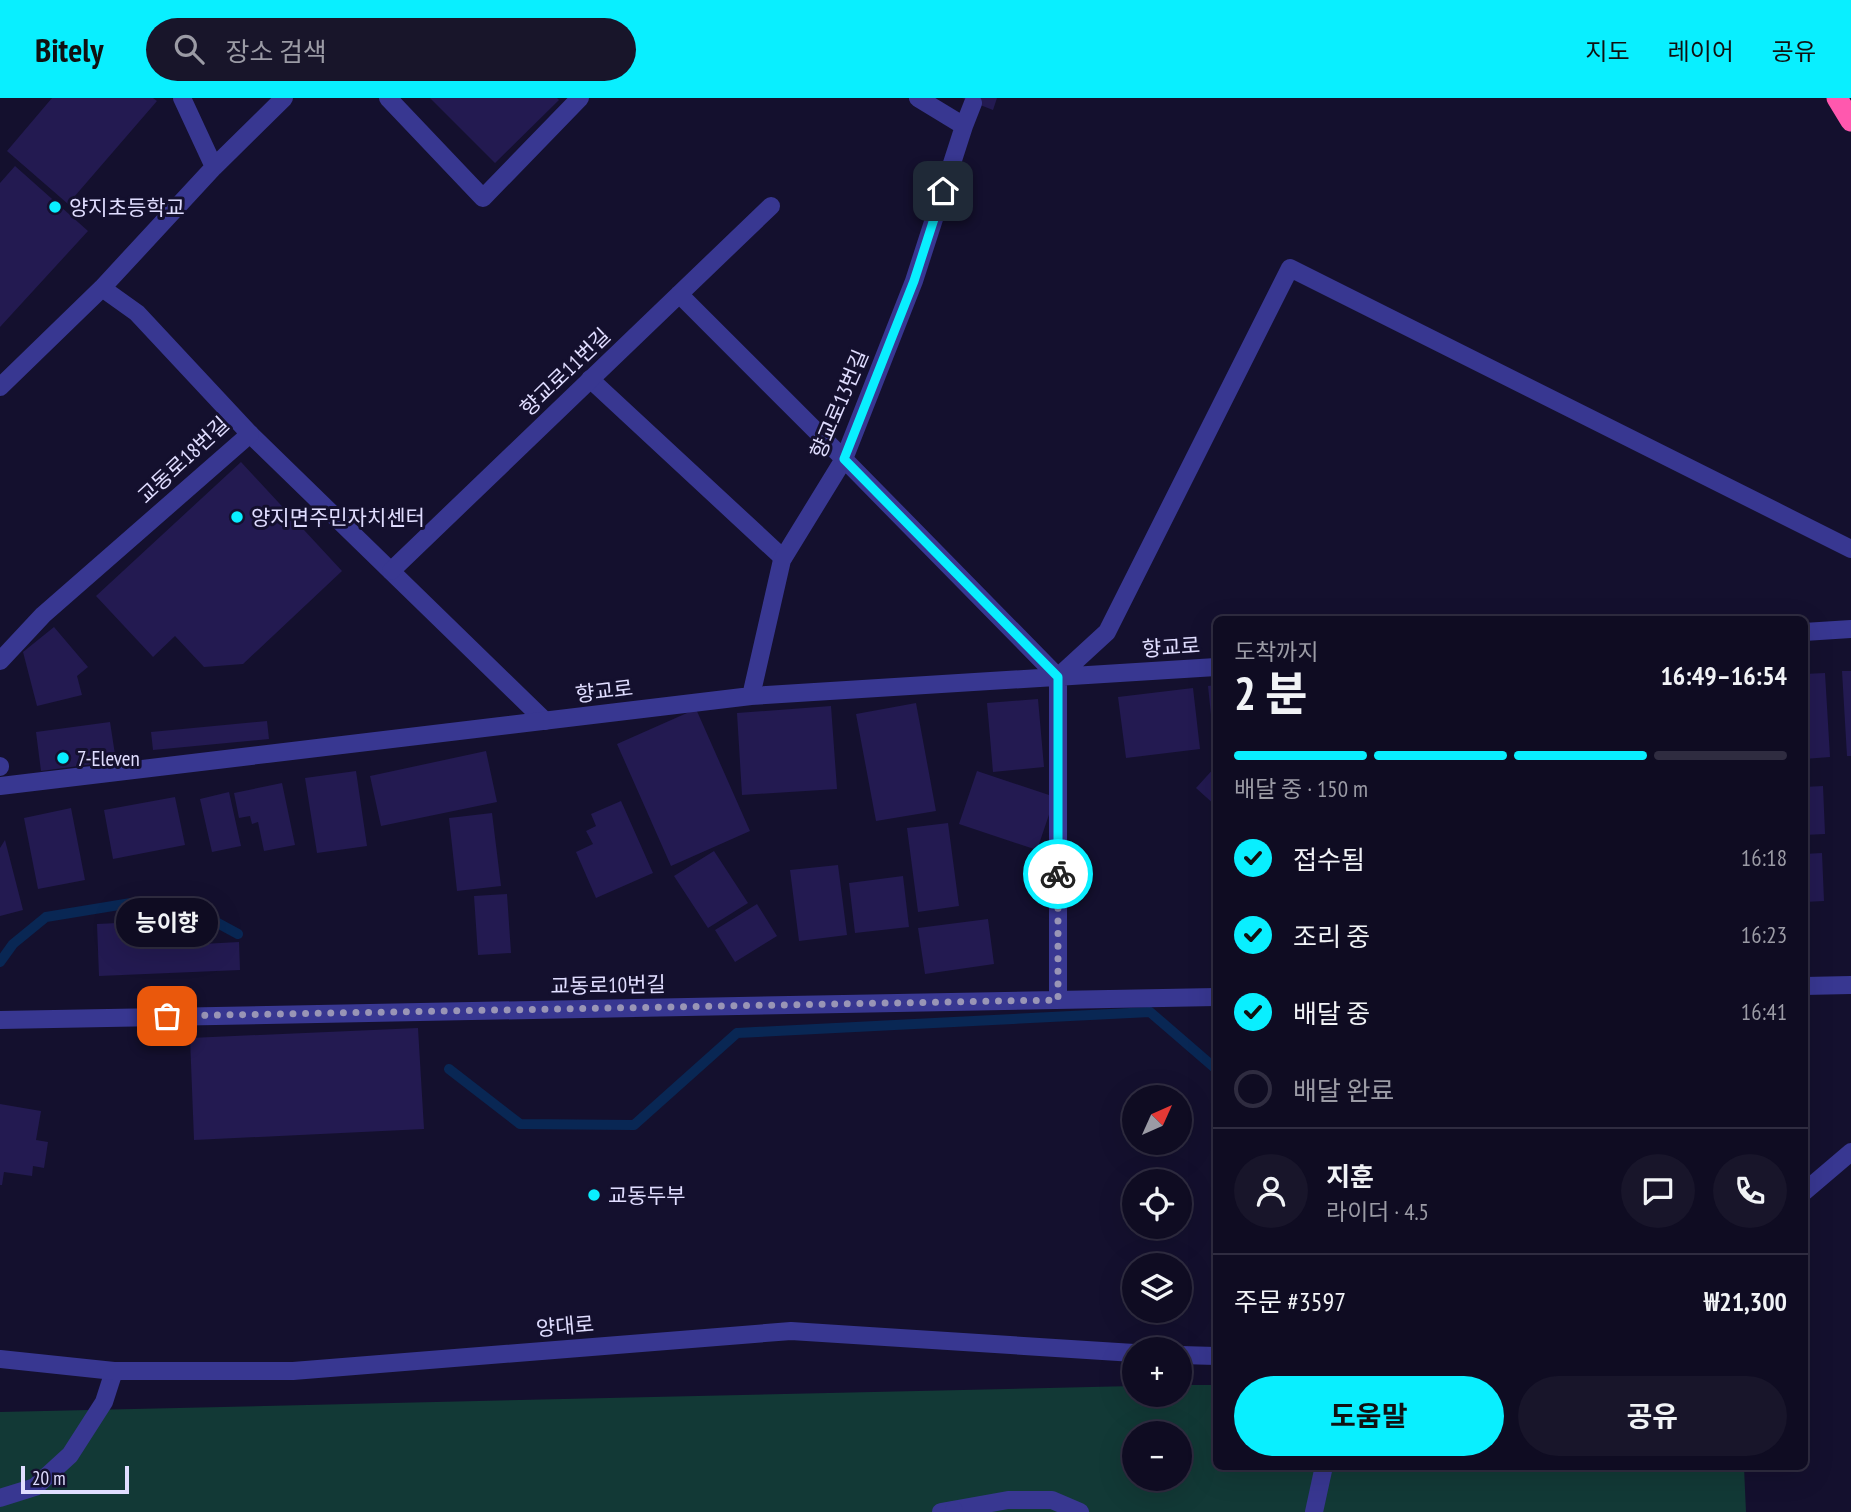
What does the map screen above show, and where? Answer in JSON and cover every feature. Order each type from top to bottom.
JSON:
[{"type":"highway","points":[[1837,98],[1851,121]]},
{"type":"street","points":[[182,98],[214,167]]},
{"type":"street","points":[[0,387],[102,288],[214,167],[284,98]]},
{"type":"street","points":[[388,98],[483,198],[580,98]]},
{"type":"street","points":[[918,98],[964,126]]},
{"type":"street","name":"향교로13번길","points":[[751,696],[783,558],[844,459],[914,281],[964,126],[974,103]]},
{"type":"street","name":"향교로11번길","points":[[391,571],[771,206]]},
{"type":"street","points":[[1058,677],[1107,632],[1290,268],[1851,549]]},
{"type":"street","name":"교동로18번길","points":[[0,661],[43,615],[250,434],[138,313],[102,288]]},
{"type":"street","points":[[679,294],[1058,677],[1058,1000]]},
{"type":"street","points":[[590,379],[783,558]]},
{"type":"street","points":[[250,434],[545,721]]},
{"type":"street","points":[[1808,632],[1851,629]]},
{"type":"street","name":"향교로","points":[[0,786],[751,696],[1213,667]]},
{"type":"street","points":[[1808,986],[1851,985]]},
{"type":"street","name":"교동로10번길","points":[[0,1020],[1213,997]]},
{"type":"street","points":[[1808,1189],[1851,1152]]},
{"type":"street","name":"양대로","points":[[0,1359],[114,1371],[293,1371],[791,1331],[1122,1352]]},
{"type":"street","points":[[1192,1355],[1213,1356]]},
{"type":"street","points":[[0,1498],[35,1487],[70,1455],[104,1402],[114,1371]]},
{"type":"street","points":[[1314,1512],[1323,1470]]},
{"type":"street","points":[[950,1511],[1008,1500],[1052,1500],[1080,1512]]},
{"type":"green space","points":[[1192,1385],[1213,1385],[1213,1470],[1744,1470],[1746,1512],[0,1512],[0,1412],[1122,1386],[1122,1407],[1192,1407]]},
{"type":"building","points":[[52,98],[153,98],[157,101],[68,204],[7,151]]},
{"type":"building","points":[[430,98],[557,98],[559,100],[495,163]]},
{"type":"building","points":[[962,98],[997,98],[993,110]]},
{"type":"building","points":[[15,166],[88,231],[0,327],[0,183]]},
{"type":"building","name":"양지면주민자치센터","points":[[241,462],[342,571],[243,664],[204,667],[175,636],[153,657],[96,596]]},
{"type":"building","points":[[54,627],[88,667],[77,676],[82,695],[37,706],[23,652]]},
{"type":"building","points":[[1842,671],[1851,671],[1851,756],[1847,756]]},
{"type":"building","points":[[1825,673],[1830,757],[1808,759],[1808,674]]},
{"type":"building","points":[[1213,685],[1213,734],[1208,686]]},
{"type":"building","points":[[1193,688],[1200,749],[1126,758],[1118,697]]},
{"type":"building","points":[[1038,699],[1044,767],[993,772],[987,703]]},
{"type":"building","points":[[916,703],[936,811],[876,821],[856,714]]},
{"type":"building","points":[[831,706],[837,789],[742,795],[737,713]]},
{"type":"building","points":[[696,709],[750,831],[671,866],[617,744]]},
{"type":"building","points":[[267,721],[269,739],[153,750],[151,732]]},
{"type":"building","points":[[110,722],[116,761],[41,771],[36,732]]},
{"type":"building","points":[[486,751],[497,802],[381,826],[370,776]]},
{"type":"building","points":[[1213,769],[1213,803],[1196,788]]},
{"type":"building","points":[[356,771],[367,846],[317,853],[305,778]]},
{"type":"building","points":[[977,771],[1055,797],[1037,850],[959,824]]},
{"type":"building","points":[[282,783],[295,845],[264,851],[258,822],[252,824],[250,816],[239,818],[234,793]]},
{"type":"building","points":[[1823,786],[1825,834],[1808,835],[1808,787]]},
{"type":"building","points":[[229,792],[241,846],[212,852],[200,799]]},
{"type":"building","points":[[175,797],[185,845],[113,859],[104,810]]},
{"type":"building","points":[[621,801],[653,873],[596,898],[576,852],[593,844],[586,831],[596,826],[591,814]]},
{"type":"building","points":[[71,808],[85,880],[38,889],[24,818]]},
{"type":"building","points":[[492,813],[501,886],[457,891],[449,818]]},
{"type":"building","points":[[948,823],[959,906],[918,912],[907,828]]},
{"type":"building","points":[[5,840],[23,910],[0,916],[0,848]]},
{"type":"building","points":[[714,851],[748,903],[708,928],[674,876]]},
{"type":"building","points":[[1822,853],[1824,901],[1808,902],[1808,854]]},
{"type":"building","points":[[838,865],[847,935],[799,941],[790,870]]},
{"type":"building","points":[[903,876],[909,927],[855,933],[849,883]]},
{"type":"building","points":[[507,894],[511,953],[478,955],[474,896]]},
{"type":"building","points":[[757,904],[777,936],[735,962],[715,930]]},
{"type":"building","points":[[201,919],[202,944],[239,942],[240,970],[99,976],[97,924]]},
{"type":"building","points":[[988,919],[994,964],[925,974],[918,928]]},
{"type":"building","points":[[418,1028],[424,1129],[194,1140],[190,1038]]},
{"type":"building","points":[[0,1104],[41,1111],[36,1140],[48,1142],[44,1168],[33,1166],[32,1176],[4,1172],[2,1185],[0,1185]]},
{"type":"waterway","points":[[0,962],[13,944],[46,917],[131,903],[201,914],[238,934]]},
{"type":"waterway","points":[[449,1069],[520,1124],[634,1125],[737,1033],[1150,1012],[1213,1066]]},
{"type":"way so far","points":[[167,1016],[1058,1000],[1058,874]]},
{"type":"place","name":"양지초등학교","points":[[55,207]]},
{"type":"place","name":"양지면주민자치센터","points":[[237,517]]},
{"type":"place","name":"7-Eleven","points":[[63,758]]},
{"type":"place","name":"능이향","points":[[167,1016]]},
{"type":"place","name":"교동두부","points":[[594,1195]]},
{"type":"route","points":[[943,191],[914,281],[844,459],[1058,677],[1058,874]]}]
